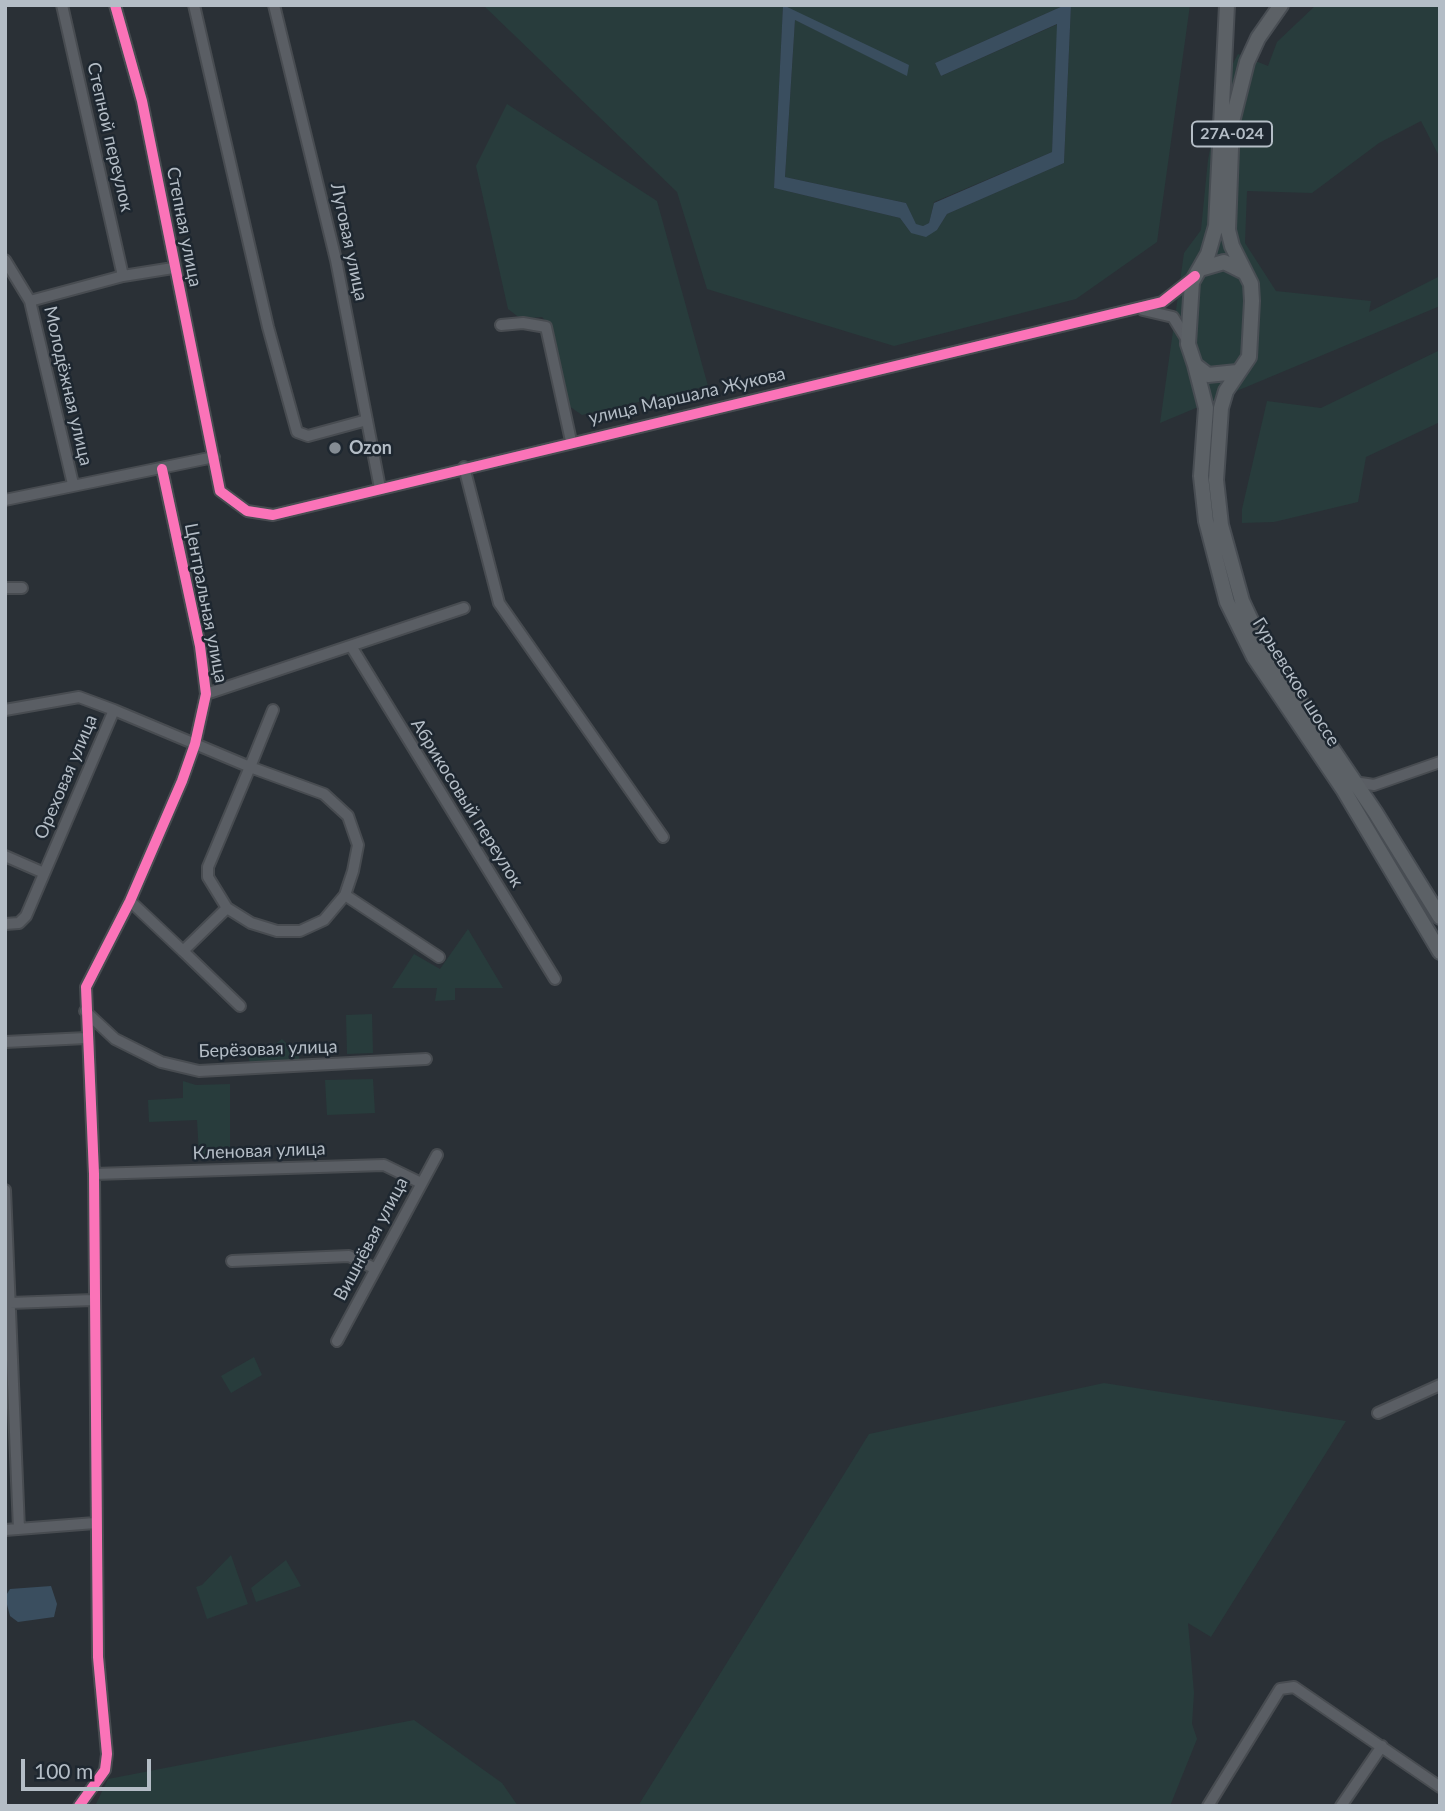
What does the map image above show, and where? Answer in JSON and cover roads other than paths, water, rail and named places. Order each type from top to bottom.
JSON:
[{"type":"main road","name":"27А-024","points":[[1195,365],[1188,344],[1190,294],[1197,272],[1213,242],[1216,226],[1227,5]]},
{"type":"main road","name":"27А-024","points":[[1237,372],[1249,357],[1251,284],[1228,230],[1232,122],[1247,62],[1258,37],[1281,5]]},
{"type":"main road","points":[[1197,272],[1224,262],[1244,272]]},
{"type":"main road","points":[[1195,365],[1208,375],[1237,372]]},
{"type":"main road","name":"Гурьевское шоссе","points":[[1195,365],[1206,408],[1201,476],[1206,521],[1227,602],[1254,657],[1343,789],[1440,952]]},
{"type":"main road","name":"Гурьевское шоссе","points":[[1237,372],[1221,408],[1216,480],[1221,524],[1231,569],[1242,601],[1264,648],[1404,858],[1440,917]]},
{"type":"street","name":"Степной переулок","points":[[62,5],[122,276]]},
{"type":"street","name":"Степная улица","points":[[115,5],[142,101],[173,268],[214,457]]},
{"type":"street","points":[[194,5],[268,327],[298,432],[308,436],[367,420]]},
{"type":"street","name":"Луговая улица","points":[[274,5],[336,260],[380,488]]},
{"type":"street","name":"Молодёжная улица","points":[[5,260],[30,301],[73,484]]},
{"type":"street","points":[[30,301],[122,276],[173,268]]},
{"type":"street","name":"улица Маршала Жукова","points":[[214,457],[220,491],[247,511],[273,515],[571,441],[1161,302],[1197,272]]},
{"type":"street","name":"улица Маршала Жукова","points":[[1133,309],[1159,311],[1173,317],[1184,330],[1188,344]]},
{"type":"street","points":[[501,326],[523,323],[546,327],[571,441]]},
{"type":"street","points":[[5,500],[146,468],[162,469],[214,457]]},
{"type":"street","points":[[464,467],[499,603],[663,837]]},
{"type":"street","name":"Центральная улица","points":[[79,1806],[105,1770],[95,1523],[94,1174],[86,1038],[86,987],[130,901],[195,744],[206,694],[200,646],[162,469]]},
{"type":"street","points":[[5,588],[22,588]]},
{"type":"street","points":[[206,694],[464,608]]},
{"type":"street","name":"Абрикосовый переулок","points":[[351,646],[555,979]]},
{"type":"street","points":[[5,709],[79,698],[114,710]]},
{"type":"street","name":"Ореховая улица","points":[[5,924],[19,923],[26,916],[114,710],[250,767]]},
{"type":"street","points":[[250,767],[324,794],[348,816],[358,845],[345,895],[324,920],[300,931],[277,931],[251,923],[227,908],[208,877],[208,867],[273,710]]},
{"type":"street","points":[[1354,782],[1374,785],[1440,762]]},
{"type":"street","points":[[1374,785],[1372,797],[1400,844],[1404,858]]},
{"type":"street","points":[[5,856],[44,873]]},
{"type":"street","points":[[345,895],[439,957]]},
{"type":"street","points":[[130,901],[240,1006]]},
{"type":"street","points":[[183,951],[227,908]]},
{"type":"street","name":"Берёзовая улица","points":[[85,1012],[115,1039],[161,1062],[199,1071],[426,1059]]},
{"type":"street","points":[[5,1042],[86,1038]]},
{"type":"street","name":"Вишнёвая улица","points":[[337,1341],[437,1155]]},
{"type":"street","name":"Кленовая улица","points":[[94,1174],[384,1164],[421,1183]]},
{"type":"street","points":[[5,1190],[19,1529]]},
{"type":"street","points":[[232,1261],[349,1256],[374,1268]]},
{"type":"street","points":[[10,1303],[93,1300]]},
{"type":"street","points":[[1378,1413],[1440,1385]]},
{"type":"street","points":[[5,1530],[95,1523]]},
{"type":"street","points":[[1208,1806],[1280,1689],[1294,1687],[1440,1787]]},
{"type":"street","points":[[1341,1806],[1382,1746]]},
{"type":"water","points":[[783,5],[909,65],[907,76],[795,20],[785,177],[906,203],[916,224],[923,226],[929,223],[934,203],[1052,152],[1057,24],[941,76],[935,63],[1065,5],[1071,5],[1064,163],[947,214],[937,230],[926,237],[911,233],[900,218],[774,188]]},
{"type":"water","points":[[51,1586],[57,1604],[54,1617],[18,1622],[10,1616],[5,1597],[10,1589]]},
{"type":"place","name":"Ozon","points":[[335,448]]}]
